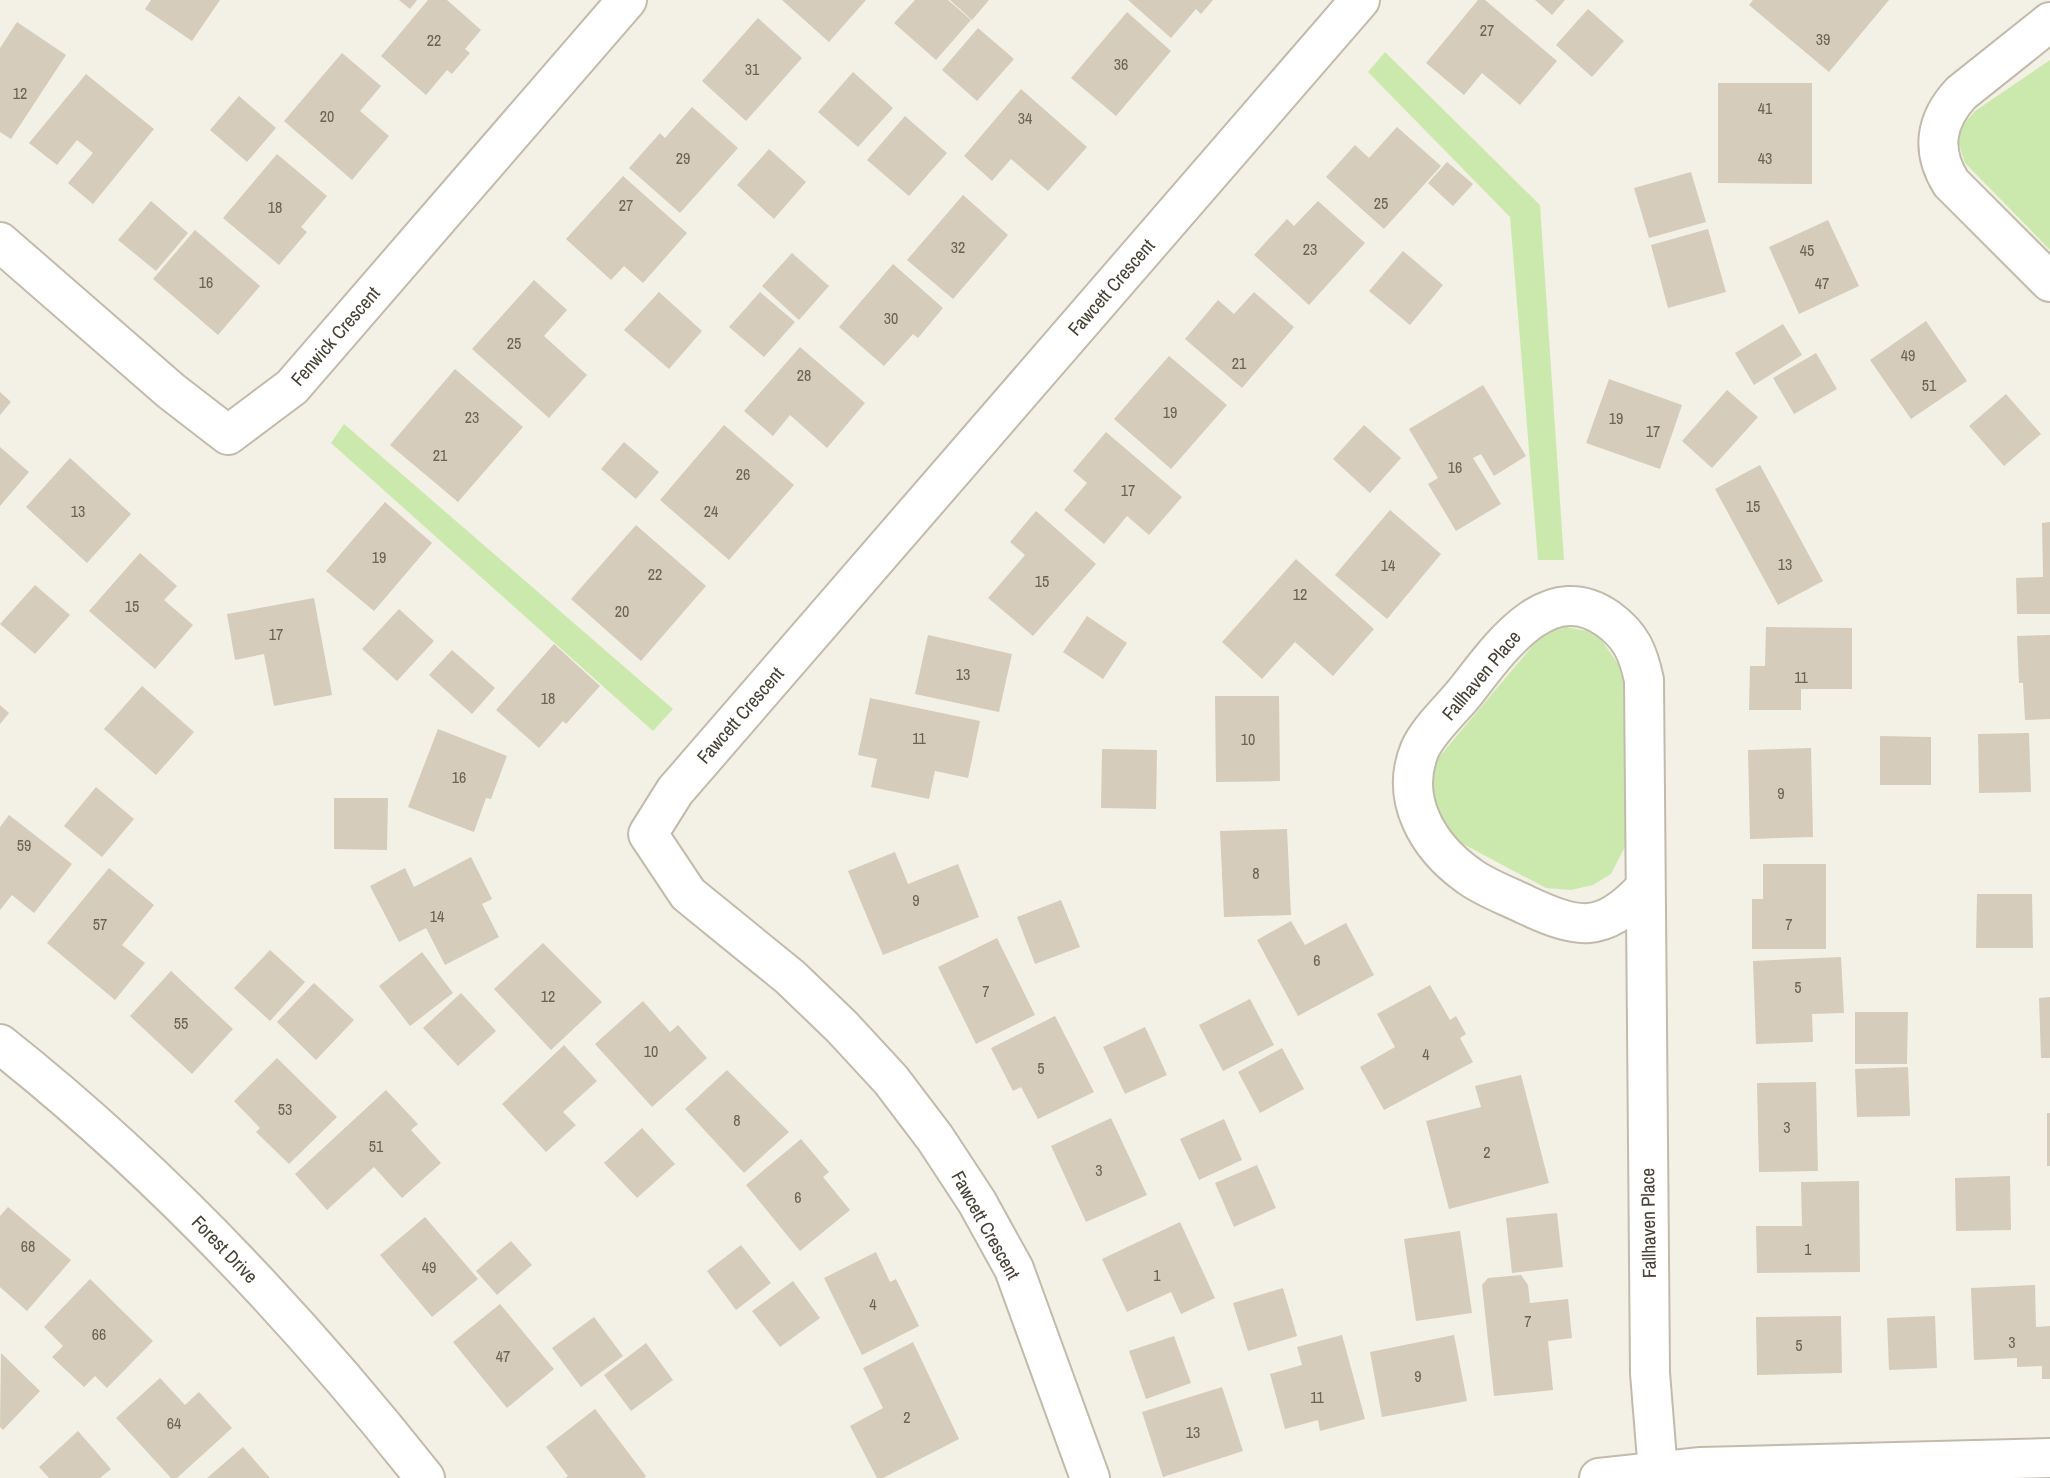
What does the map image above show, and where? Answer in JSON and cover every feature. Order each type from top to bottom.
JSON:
[{"type":"street","name":"Fenwick Crescent","points":[[0,242],[171,391],[228,435],[292,387],[627,0]]},
{"type":"street","name":"Fawcett Crescent","points":[[1090,1478],[1014,1269],[977,1202],[935,1138],[891,1080],[842,1027],[790,978],[688,894],[648,834],[675,790],[1360,0]]},
{"type":"street","points":[[2050,22],[1961,93],[1949,106],[1937,139],[1938,155],[1951,183],[2050,282]]},
{"type":"street","name":"Fallhaven Place","points":[[1643,890],[1622,913],[1592,924],[1570,922],[1470,877],[1423,828],[1414,803],[1411,775],[1421,747],[1518,629],[1544,610],[1571,605],[1595,610],[1625,632],[1637,650],[1644,680],[1643,890],[1650,1373],[1658,1472]]},
{"type":"street","name":"Forest Drive","points":[[0,1044],[127,1154],[212,1235],[310,1340],[425,1478]]},
{"type":"street","points":[[1599,1478],[1701,1467],[2050,1458]]},
{"type":"green space","points":[[1385,52],[1540,205],[1564,560],[1538,560],[1510,217],[1368,72]]},
{"type":"green space","points":[[2050,60],[2050,250],[1965,163],[1958,141],[1963,125],[1975,111]]},
{"type":"green space","points":[[344,424],[673,709],[653,731],[331,443]]},
{"type":"green space","points":[[1566,627],[1587,631],[1600,638],[1623,671],[1627,711],[1626,845],[1611,874],[1593,885],[1571,890],[1546,888],[1450,837],[1437,824],[1429,777],[1439,757],[1534,644],[1550,632]]},
{"type":"building","points":[[151,0],[220,0],[192,41],[145,9]]},
{"type":"building","points":[[399,0],[417,0],[410,9]]},
{"type":"building","points":[[428,0],[447,0],[481,30],[465,49],[470,53],[452,74],[447,70],[426,95],[381,56]]},
{"type":"building","points":[[782,0],[866,0],[829,42]]},
{"type":"building","points":[[915,0],[948,0],[971,20],[936,60],[894,23]]},
{"type":"building","points":[[950,0],[989,0],[972,20]]},
{"type":"building","points":[[1128,0],[1213,0],[1201,14],[1196,9],[1171,38]]},
{"type":"building","points":[[1478,0],[1485,0],[1557,61],[1520,105],[1482,73],[1464,95],[1426,63]]},
{"type":"building","points":[[1535,0],[1565,0],[1552,15]]},
{"type":"building","points":[[1753,0],[1889,0],[1829,72],[1749,5]]},
{"type":"building","points":[[1588,9],[1624,41],[1592,77],[1556,45]]},
{"type":"building","points":[[1127,12],[1171,51],[1116,116],[1071,78]]},
{"type":"building","points":[[758,18],[802,58],[746,121],[702,81]]},
{"type":"building","points":[[17,22],[66,55],[11,139],[0,132],[0,48]]},
{"type":"building","points":[[978,28],[1014,59],[977,101],[942,70]]},
{"type":"building","points":[[342,53],[381,86],[360,111],[389,136],[352,180],[284,121]]},
{"type":"building","points":[[853,72],[893,108],[858,147],[818,112]]},
{"type":"building","points":[[86,74],[154,129],[93,204],[68,183],[93,153],[77,140],[57,165],[29,143]]},
{"type":"building","points":[[1718,83],[1812,83],[1812,184],[1718,183]]},
{"type":"building","points":[[1021,89],[1087,147],[1048,191],[1011,159],[992,181],[964,156]]},
{"type":"building","points":[[239,96],[276,128],[247,162],[210,130]]},
{"type":"building","points":[[692,107],[738,148],[680,213],[629,168],[660,133],[665,138]]},
{"type":"building","points":[[905,116],[947,153],[909,196],[867,160]]},
{"type":"building","points":[[1397,127],[1441,166],[1384,229],[1326,177],[1355,145],[1369,158]]},
{"type":"building","points":[[769,149],[806,182],[774,219],[737,185]]},
{"type":"building","points":[[277,154],[327,196],[301,227],[307,232],[279,265],[223,218]]},
{"type":"building","points":[[1447,162],[1473,184],[1453,206],[1428,183]]},
{"type":"building","points":[[1691,172],[1706,222],[1649,238],[1634,188]]},
{"type":"building","points":[[623,176],[687,233],[643,283],[624,266],[611,280],[566,239]]},
{"type":"building","points":[[963,195],[1008,235],[953,299],[907,260]]},
{"type":"building","points":[[151,201],[188,233],[156,271],[118,240]]},
{"type":"building","points":[[1318,201],[1365,243],[1309,305],[1254,255],[1287,219],[1294,226]]},
{"type":"building","points":[[1828,220],[1859,286],[1799,314],[1769,247]]},
{"type":"building","points":[[1708,229],[1726,292],[1668,308],[1651,245]]},
{"type":"building","points":[[195,230],[260,286],[218,335],[153,279]]},
{"type":"building","points":[[1403,251],[1443,285],[1410,325],[1369,291]]},
{"type":"building","points":[[792,253],[829,286],[799,320],[762,286]]},
{"type":"building","points":[[893,264],[943,308],[918,338],[913,334],[884,366],[839,327]]},
{"type":"building","points":[[534,280],[567,310],[544,336],[587,375],[549,418],[472,349]]},
{"type":"building","points":[[659,292],[702,331],[669,369],[624,330]]},
{"type":"building","points":[[760,292],[795,322],[764,357],[729,327]]},
{"type":"building","points":[[1254,292],[1294,327],[1242,388],[1185,339],[1218,300],[1234,314]]},
{"type":"building","points":[[1926,321],[1967,381],[1911,419],[1870,360]]},
{"type":"building","points":[[1783,324],[1802,355],[1754,385],[1735,353]]},
{"type":"building","points":[[800,347],[865,403],[827,448],[790,415],[773,436],[744,411]]},
{"type":"building","points":[[1816,353],[1837,389],[1794,414],[1773,378]]},
{"type":"building","points":[[1169,356],[1227,405],[1171,469],[1114,419]]},
{"type":"building","points":[[455,369],[523,427],[458,502],[390,445]]},
{"type":"building","points":[[1609,379],[1682,405],[1660,469],[1586,443]]},
{"type":"building","points":[[1483,385],[1526,456],[1494,476],[1481,454],[1473,458],[1501,504],[1456,531],[1428,484],[1438,478],[1409,429]]},
{"type":"building","points":[[1727,390],[1758,417],[1712,468],[1682,441]]},
{"type":"building","points":[[0,392],[11,402],[0,415]]},
{"type":"building","points":[[2006,394],[2041,434],[2004,466],[1969,426]]},
{"type":"building","points":[[724,425],[794,485],[729,560],[660,500]]},
{"type":"building","points":[[1364,425],[1401,458],[1370,493],[1333,459]]},
{"type":"building","points":[[1106,432],[1182,497],[1149,535],[1127,516],[1104,544],[1064,510],[1087,483],[1073,471]]},
{"type":"building","points":[[624,442],[659,472],[636,499],[601,469]]},
{"type":"building","points":[[0,447],[29,472],[0,506]]},
{"type":"building","points":[[70,458],[131,514],[87,563],[26,507]]},
{"type":"building","points":[[1760,465],[1823,581],[1778,605],[1715,489]]},
{"type":"building","points":[[385,502],[432,543],[374,611],[326,571]]},
{"type":"building","points":[[1390,510],[1441,554],[1387,619],[1335,575]]},
{"type":"building","points":[[1036,511],[1096,564],[1033,636],[988,598],[1025,555],[1010,542]]},
{"type":"building","points":[[2050,522],[2050,614],[2017,614],[2016,578],[2043,577],[2042,523]]},
{"type":"building","points":[[636,525],[706,586],[641,661],[571,599]]},
{"type":"building","points":[[140,553],[177,586],[164,600],[193,625],[155,669],[89,611]]},
{"type":"building","points":[[1296,559],[1374,629],[1333,676],[1295,642],[1262,679],[1222,642]]},
{"type":"building","points":[[35,585],[70,615],[35,654],[0,624]]},
{"type":"building","points":[[314,598],[332,695],[274,706],[264,654],[235,660],[227,614]]},
{"type":"building","points":[[399,609],[434,641],[397,681],[362,649]]},
{"type":"building","points":[[1087,616],[1127,643],[1103,679],[1063,652]]},
{"type":"building","points":[[1766,627],[1852,628],[1852,689],[1801,689],[1801,710],[1749,710],[1750,666],[1765,666]]},
{"type":"building","points":[[928,635],[1012,654],[999,712],[915,694]]},
{"type":"building","points":[[2050,635],[2050,719],[2025,720],[2023,683],[2019,683],[2017,636]]},
{"type":"building","points":[[554,644],[600,686],[566,724],[563,721],[539,748],[496,710]]},
{"type":"building","points":[[452,650],[495,688],[472,714],[429,675]]},
{"type":"building","points":[[142,686],[194,732],[156,775],[104,729]]},
{"type":"building","points":[[1215,696],[1279,696],[1280,781],[1216,782]]},
{"type":"building","points":[[870,698],[980,721],[968,778],[935,771],[929,799],[871,787],[877,759],[858,755]]},
{"type":"building","points":[[0,705],[9,713],[0,724]]},
{"type":"building","points":[[438,729],[507,756],[491,799],[486,798],[474,832],[408,807]]},
{"type":"building","points":[[2029,733],[2031,792],[1979,793],[1978,734]]},
{"type":"building","points":[[1880,736],[1931,737],[1931,785],[1880,785]]},
{"type":"building","points":[[1811,748],[1813,837],[1750,839],[1748,750]]},
{"type":"building","points":[[1102,749],[1157,750],[1156,809],[1101,808]]},
{"type":"building","points":[[96,787],[134,819],[102,857],[64,826]]},
{"type":"building","points":[[334,798],[388,798],[387,850],[334,849]]},
{"type":"building","points":[[9,815],[72,864],[34,913],[12,895],[0,910],[0,827]]},
{"type":"building","points":[[1287,829],[1291,915],[1224,917],[1220,831]]},
{"type":"building","points":[[895,852],[908,884],[958,864],[979,917],[883,955],[848,871]]},
{"type":"building","points":[[471,857],[492,899],[482,904],[499,937],[445,965],[426,928],[399,942],[370,886],[405,868],[414,887]]},
{"type":"building","points":[[1763,864],[1826,864],[1826,949],[1752,949],[1752,899],[1763,899]]},
{"type":"building","points":[[109,868],[154,905],[122,945],[145,963],[115,1000],[47,943]]},
{"type":"building","points":[[1977,894],[2032,894],[2033,948],[1976,948]]},
{"type":"building","points":[[1061,900],[1080,947],[1035,964],[1017,917]]},
{"type":"building","points":[[1291,921],[1305,945],[1346,923],[1374,975],[1298,1016],[1257,940]]},
{"type":"building","points":[[997,938],[1035,1015],[976,1044],[938,967]]},
{"type":"building","points":[[543,943],[602,1002],[551,1050],[494,989]]},
{"type":"building","points":[[270,950],[305,982],[270,1021],[234,988]]},
{"type":"building","points":[[422,952],[453,993],[410,1026],[379,986]]},
{"type":"building","points":[[1841,957],[1844,1013],[1812,1014],[1813,1042],[1756,1044],[1753,961]]},
{"type":"building","points":[[171,971],[233,1029],[192,1074],[130,1016]]},
{"type":"building","points":[[314,983],[354,1020],[316,1060],[277,1022]]},
{"type":"building","points":[[1430,985],[1450,1020],[1456,1016],[1466,1034],[1460,1038],[1473,1062],[1384,1110],[1360,1067],[1395,1047],[1377,1014]]},
{"type":"building","points":[[461,993],[496,1031],[458,1066],[423,1028]]},
{"type":"building","points":[[2050,997],[2050,1058],[2041,1058],[2039,998]]},
{"type":"building","points":[[1250,999],[1274,1045],[1223,1071],[1199,1025]]},
{"type":"building","points":[[643,1001],[670,1032],[678,1025],[707,1058],[652,1107],[595,1044]]},
{"type":"building","points":[[1855,1012],[1908,1012],[1907,1064],[1855,1064]]},
{"type":"building","points":[[1055,1016],[1094,1092],[1038,1119],[1021,1087],[1013,1091],[991,1048]]},
{"type":"building","points":[[1145,1027],[1167,1075],[1125,1094],[1103,1047]]},
{"type":"building","points":[[564,1045],[597,1081],[563,1112],[576,1125],[546,1152],[502,1104]]},
{"type":"building","points":[[1282,1048],[1304,1089],[1260,1113],[1238,1072]]},
{"type":"building","points":[[277,1058],[337,1117],[289,1164],[256,1132],[260,1128],[234,1101]]},
{"type":"building","points":[[1908,1067],[1910,1116],[1857,1117],[1855,1069]]},
{"type":"building","points":[[727,1070],[789,1132],[744,1173],[685,1109]]},
{"type":"building","points":[[1521,1075],[1549,1183],[1449,1209],[1426,1121],[1481,1107],[1475,1086]]},
{"type":"building","points":[[1816,1082],[1818,1171],[1759,1172],[1757,1083]]},
{"type":"building","points":[[386,1090],[418,1124],[411,1130],[441,1163],[402,1198],[374,1167],[327,1210],[295,1174]]},
{"type":"building","points":[[2047,1113],[2050,1113],[2050,1166],[2047,1166]]},
{"type":"building","points":[[1111,1118],[1147,1195],[1086,1222],[1051,1146]]},
{"type":"building","points":[[1224,1119],[1242,1160],[1199,1180],[1180,1139]]},
{"type":"building","points":[[642,1128],[675,1164],[637,1198],[604,1163]]},
{"type":"building","points":[[801,1139],[829,1172],[823,1177],[850,1210],[800,1251],[746,1185]]},
{"type":"building","points":[[1257,1165],[1276,1208],[1234,1227],[1215,1183]]},
{"type":"building","points":[[2010,1176],[2011,1230],[1956,1231],[1955,1178]]},
{"type":"building","points":[[1859,1181],[1860,1272],[1757,1273],[1756,1226],[1802,1226],[1801,1182]]},
{"type":"building","points":[[8,1207],[71,1260],[27,1311],[0,1287],[0,1216]]},
{"type":"building","points":[[1557,1213],[1563,1267],[1512,1273],[1506,1218]]},
{"type":"building","points":[[425,1217],[478,1279],[432,1317],[380,1255]]},
{"type":"building","points":[[1180,1222],[1215,1298],[1181,1314],[1171,1292],[1127,1312],[1102,1259]]},
{"type":"building","points":[[1460,1231],[1472,1313],[1416,1321],[1404,1239]]},
{"type":"building","points":[[511,1241],[532,1265],[497,1295],[476,1271]]},
{"type":"building","points":[[741,1245],[771,1283],[736,1310],[707,1271]]},
{"type":"building","points":[[876,1252],[890,1282],[896,1279],[919,1326],[862,1355],[824,1278]]},
{"type":"building","points":[[1521,1275],[1528,1285],[1530,1303],[1568,1299],[1572,1338],[1548,1341],[1553,1390],[1494,1396],[1482,1285],[1488,1278]]},
{"type":"building","points":[[90,1279],[153,1341],[107,1388],[95,1376],[84,1387],[52,1357],[63,1346],[44,1327]]},
{"type":"building","points":[[793,1281],[820,1318],[780,1347],[752,1311]]},
{"type":"building","points":[[2035,1285],[2036,1327],[2050,1326],[2050,1379],[2042,1379],[2042,1366],[2017,1367],[2017,1358],[1974,1360],[1971,1288]]},
{"type":"building","points":[[1283,1288],[1297,1336],[1248,1351],[1233,1303]]},
{"type":"building","points":[[500,1304],[554,1369],[507,1408],[453,1342]]},
{"type":"building","points":[[1841,1316],[1842,1373],[1757,1375],[1756,1317]]},
{"type":"building","points":[[1935,1316],[1937,1368],[1889,1370],[1887,1318]]},
{"type":"building","points":[[594,1317],[623,1356],[581,1387],[552,1348]]},
{"type":"building","points":[[1342,1335],[1365,1419],[1320,1431],[1318,1420],[1285,1429],[1270,1374],[1302,1365],[1297,1347]]},
{"type":"building","points":[[1454,1335],[1467,1401],[1382,1417],[1370,1352]]},
{"type":"building","points":[[1174,1336],[1191,1383],[1146,1399],[1129,1351]]},
{"type":"building","points":[[913,1342],[959,1439],[883,1478],[877,1478],[850,1426],[883,1408],[863,1368]]},
{"type":"building","points":[[646,1343],[673,1380],[631,1411],[604,1375]]},
{"type":"building","points":[[1,1353],[40,1391],[3,1430],[0,1427]]},
{"type":"building","points":[[160,1378],[185,1405],[199,1392],[232,1428],[177,1478],[171,1478],[116,1418]]},
{"type":"building","points":[[1222,1387],[1243,1451],[1163,1477],[1142,1412]]},
{"type":"building","points":[[595,1409],[646,1476],[644,1478],[565,1478],[568,1476],[546,1447]]},
{"type":"building","points":[[78,1431],[111,1469],[100,1478],[49,1478],[39,1467]]},
{"type":"building","points":[[243,1447],[270,1478],[207,1478]]}]
